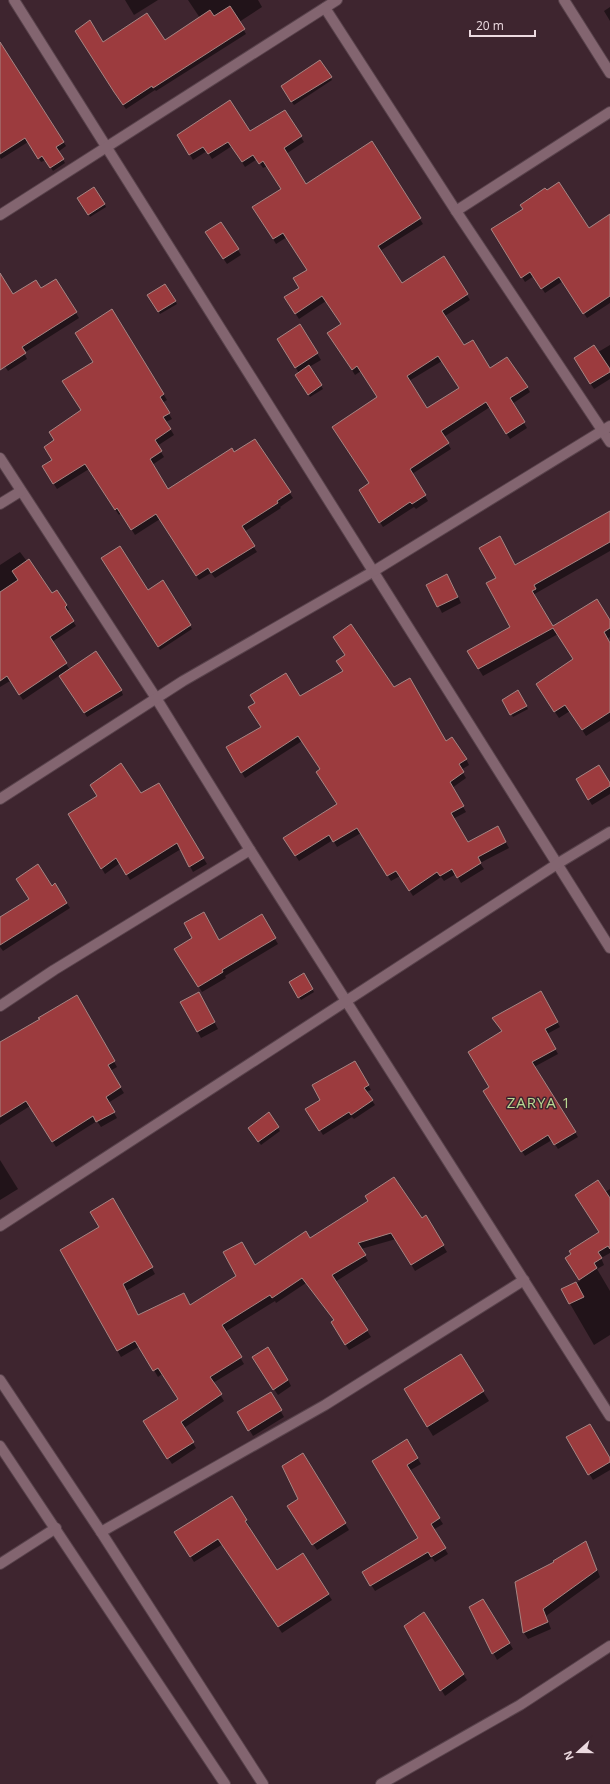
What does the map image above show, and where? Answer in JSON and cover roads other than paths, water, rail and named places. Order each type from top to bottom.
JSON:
[{"type":"street","points":[[14,0],[610,948]]},
{"type":"street","points":[[0,215],[337,0]]},
{"type":"street","points":[[564,0],[610,72]]},
{"type":"street","points":[[325,8],[456,211],[607,428],[610,442]]},
{"type":"street","points":[[456,211],[610,112]]},
{"type":"street","points":[[0,799],[183,681],[374,571],[607,428]]},
{"type":"street","points":[[0,458],[156,698],[250,850],[610,1416]]},
{"type":"street","points":[[0,504],[21,491]]},
{"type":"street","points":[[0,1226],[557,864],[610,832]]},
{"type":"street","points":[[0,1006],[54,970],[250,850]]},
{"type":"street","points":[[101,1532],[325,1405],[524,1280]]},
{"type":"street","points":[[0,1380],[101,1532],[263,1784]]},
{"type":"street","points":[[0,1446],[225,1784]]},
{"type":"street","points":[[0,1564],[56,1528]]},
{"type":"street","points":[[381,1784],[520,1705],[610,1646]]},
{"type":"district","name":"ZARYA 1","points":[[539,1102]]}]
